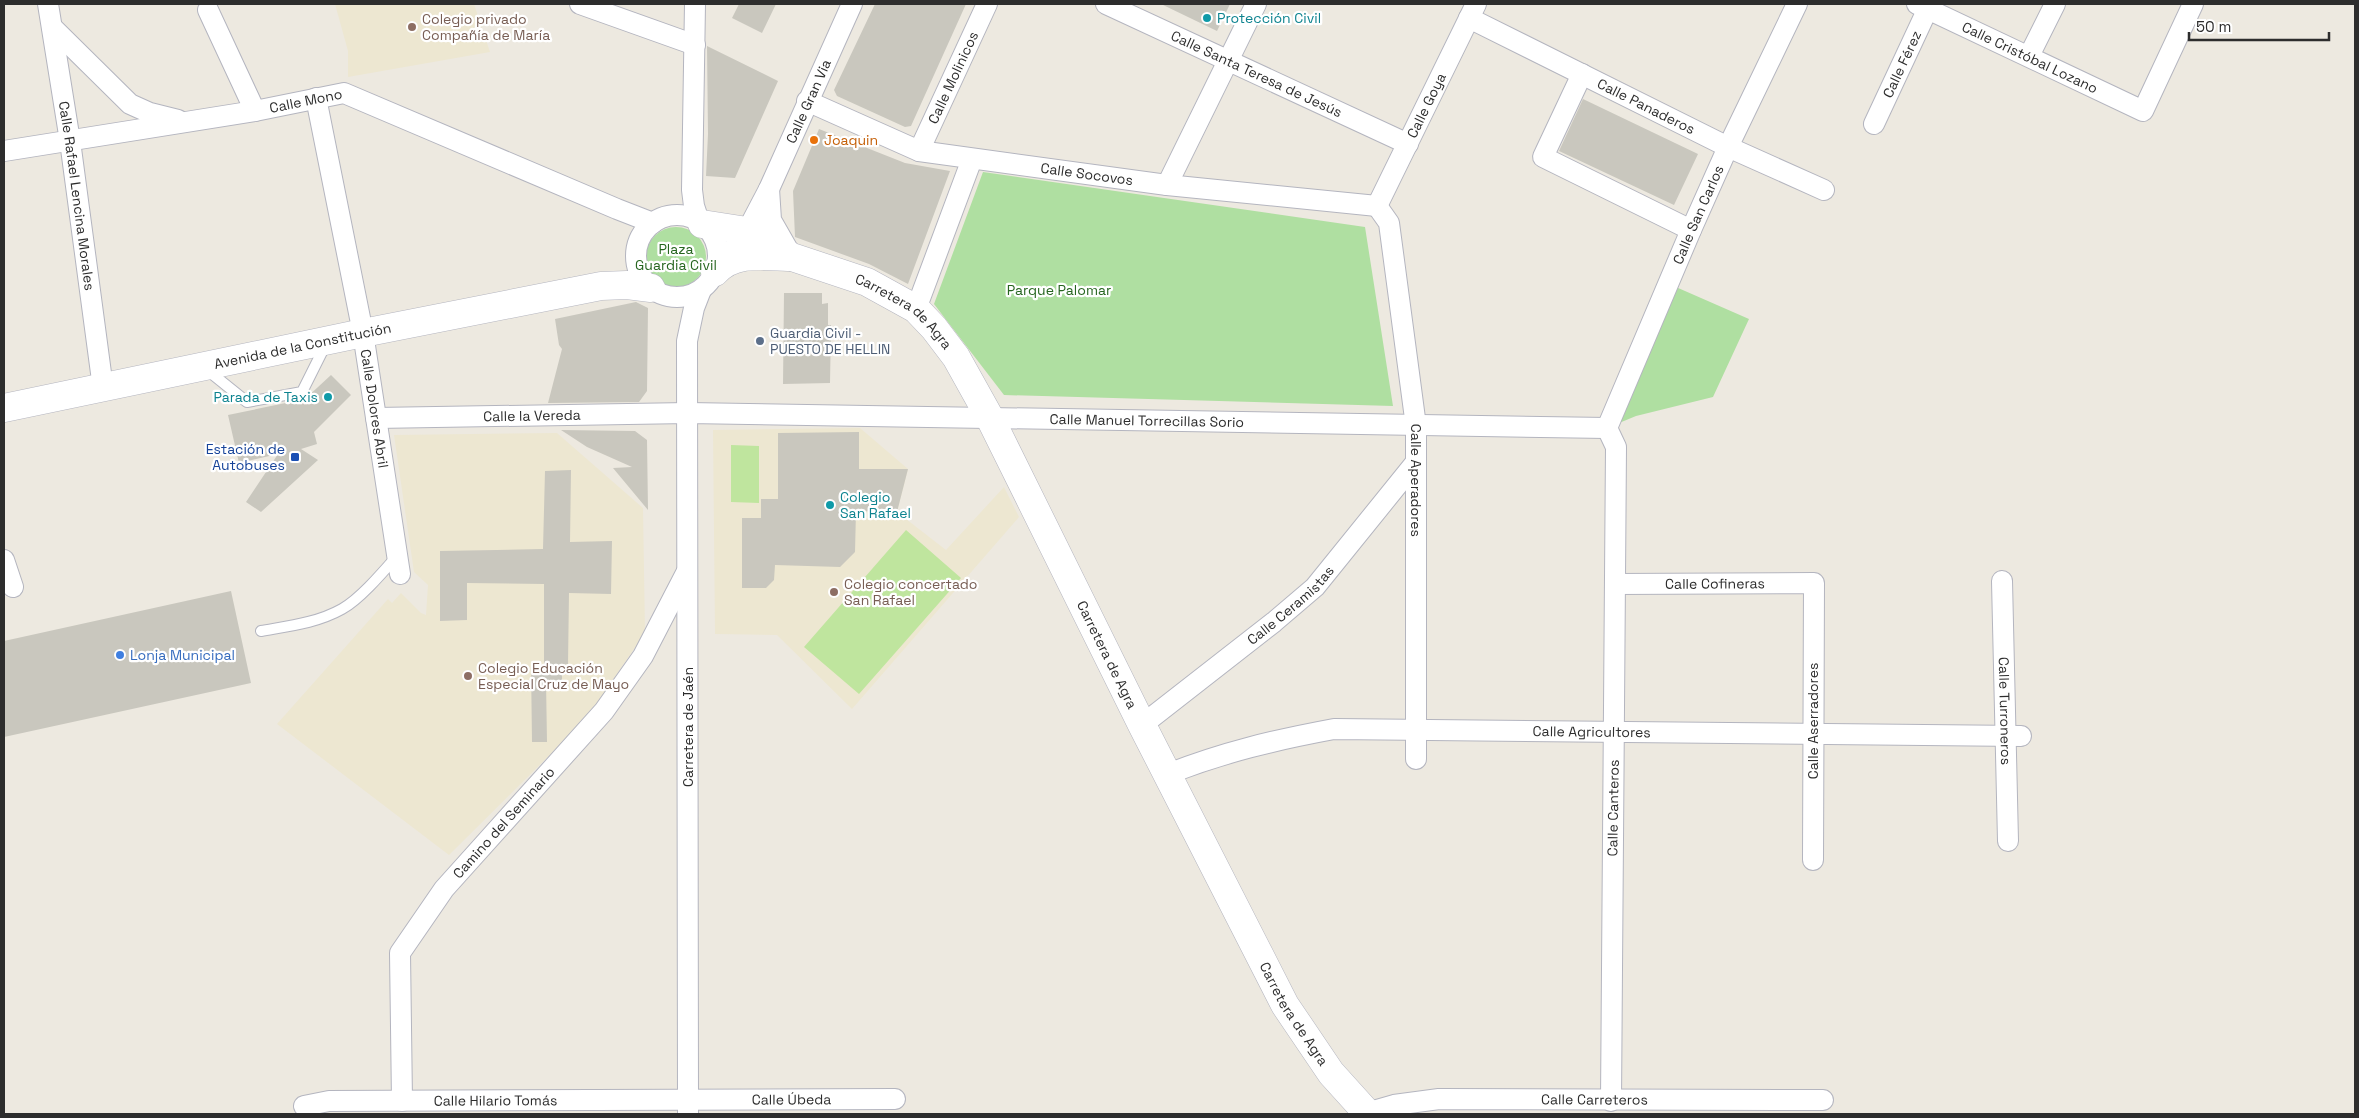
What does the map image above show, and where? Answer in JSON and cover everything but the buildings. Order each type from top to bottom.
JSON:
[{"type":"street","name":"Calle Rafael Lencina Morales","points":[[48,4],[70,140],[103,388]]},
{"type":"street","points":[[580,4],[695,45]]},
{"type":"street","points":[[617,209],[637,254],[645,282],[662,293],[692,295],[712,275],[718,254],[714,237],[694,206],[692,190],[696,4]]},
{"type":"street","name":"Calle Gran Via","points":[[712,275],[747,231],[767,194],[852,4]]},
{"type":"street","name":"Calle Molinicos","points":[[919,151],[987,4]]},
{"type":"street","name":"Calle Santa Teresa de Jesús","points":[[1106,4],[1408,144]]},
{"type":"street","points":[[1167,185],[1256,4]]},
{"type":"street","name":"Calle San Carlos","points":[[1607,428],[1690,230],[1797,4]]},
{"type":"street","points":[[2029,56],[2055,4]]},
{"type":"street","name":"Calle Cristóbal Lozano","points":[[1925,5],[2142,111],[2193,4]]},
{"type":"street","name":"Calle Férez","points":[[1874,124],[1925,5]]},
{"type":"street","points":[[208,10],[255,111]]},
{"type":"street","name":"Calle Panaderos","points":[[1473,11],[1582,74],[1728,147],[1824,190]]},
{"type":"street","name":"Calle Goya","points":[[1377,206],[1473,11]]},
{"type":"street","points":[[52,27],[130,104],[150,113],[187,122]]},
{"type":"street","points":[[1582,74],[1543,157],[1690,230]]},
{"type":"street","name":"Calle Mono","points":[[4,151],[255,111],[344,93],[654,223]]},
{"type":"street","name":"Calle Dolores Abril","points":[[316,98],[363,332],[399,565]]},
{"type":"street","name":"Calle Socovos","points":[[807,101],[919,151],[1167,185],[1377,206]]},
{"type":"street","points":[[916,309],[972,159]]},
{"type":"street","points":[[676,215],[685,209],[690,200],[692,190]]},
{"type":"street","points":[[637,254],[644,232],[664,217],[688,216],[706,224],[737,218],[767,194],[771,220],[781,241],[792,257]]},
{"type":"street","name":"Calle Aperadores","points":[[1377,206],[1388,223],[1416,426],[1416,759]]},
{"type":"street","name":"Carretera de Agra","points":[[706,224],[747,231],[792,257],[866,282],[916,309],[934,328],[956,357],[990,418],[1142,725],[1285,1005],[1331,1073],[1367,1114]]},
{"type":"street","name":"Avenida de la Constitución","points":[[601,286],[626,275],[637,254]]},
{"type":"street","name":"Carretera de Agra","points":[[712,275],[751,256],[792,257]]},
{"type":"street","name":"Carretera de Jaén","points":[[688,1106],[687,341],[694,308],[712,275]]},
{"type":"street","name":"Avenida de la Constitución","points":[[4,408],[363,332],[601,286],[627,285],[662,293]]},
{"type":"street","name":"Carretera de Jaén","points":[[662,293],[687,341]]},
{"type":"street","name":"Calle Manuel Torrecillas Sorio","points":[[688,413],[1607,428]]},
{"type":"street","name":"Calle la Vereda","points":[[376,418],[688,413]]},
{"type":"street","name":"Calle Canteros","points":[[1607,428],[1616,447],[1611,1100]]},
{"type":"street","name":"Calle Ceramistas","points":[[1142,725],[1315,588],[1416,462]]},
{"type":"street","points":[[4,560],[13,587]]},
{"type":"street","name":"Camino del Seminario","points":[[402,1101],[400,953],[444,889],[604,711],[643,656],[688,568]]},
{"type":"street","name":"Calle Turroneros","points":[[2002,581],[2014,736],[2008,841]]},
{"type":"street","name":"Calle Cofineras","points":[[1616,584],[1814,582]]},
{"type":"street","name":"Calle Aserradores","points":[[1812,860],[1814,582]]},
{"type":"street","name":"Calle Agricultores","points":[[1168,774],[1203,760],[1266,742],[1324,731],[1416,729],[2014,736]]},
{"type":"street","name":"Calle Úbeda","points":[[688,1106],[896,1099]]},
{"type":"street","name":"Calle Carreteros","points":[[1367,1114],[1394,1105],[1438,1099],[1823,1100]]},
{"type":"street","name":"Calle Hilario Tomás","points":[[304,1106],[329,1101],[688,1106]]},
{"type":"lane","points":[[203,367],[247,402],[302,392],[328,340]]},
{"type":"lane","points":[[261,631],[309,623],[343,609],[377,579],[399,565]]},
{"type":"shaded area","name":"Colegio privado Compañía de María","points":[[335,4],[474,4],[490,52],[348,77],[348,51]]},
{"type":"shaded area","name":"Colegio concertado San Rafael","points":[[860,428],[908,469],[897,512],[946,550],[1004,487],[1019,517],[852,709],[777,635],[715,634],[713,430]]},
{"type":"shaded area","name":"Colegio Educación Especial Cruz de Mayo","points":[[557,433],[643,508],[645,633],[586,719],[449,855],[277,724],[388,599],[392,603],[401,593],[421,613],[426,615],[428,585],[414,572],[394,435]]},
{"type":"green space","name":"Parque Palomar","points":[[983,172],[1365,227],[1393,406],[1004,395],[934,304]]},
{"type":"green space","name":"Plaza Guardia Civil","points":[[670,227],[682,227],[693,232],[701,240],[706,251],[704,269],[693,282],[682,287],[670,287],[659,282],[651,274],[646,263],[646,251],[651,240],[659,232]]},
{"type":"green space","points":[[1669,284],[1749,319],[1713,397],[1636,416],[1607,428]]},
{"type":"green space","points":[[731,445],[759,446],[759,503],[731,502]]},
{"type":"green space","points":[[906,530],[961,578],[859,694],[804,647]]},
{"type":"place","name":"Protección Civil","points":[[1207,18]]},
{"type":"place","name":"Colegio privado Compañía de María","points":[[412,27]]},
{"type":"place","name":"Joaquin","points":[[814,140]]},
{"type":"place","name":"Guardia Civil - PUESTO DE HELLIN","points":[[760,341]]},
{"type":"place","name":"Parada de Taxis","points":[[328,397]]},
{"type":"place","name":"Estación de Autobuses","points":[[295,457]]},
{"type":"place","name":"Colegio San Rafael","points":[[830,505]]},
{"type":"place","name":"Colegio concertado San Rafael","points":[[834,592]]},
{"type":"place","name":"Lonja Municipal","points":[[120,655]]},
{"type":"place","name":"Colegio Educación Especial Cruz de Mayo","points":[[468,676]]}]
